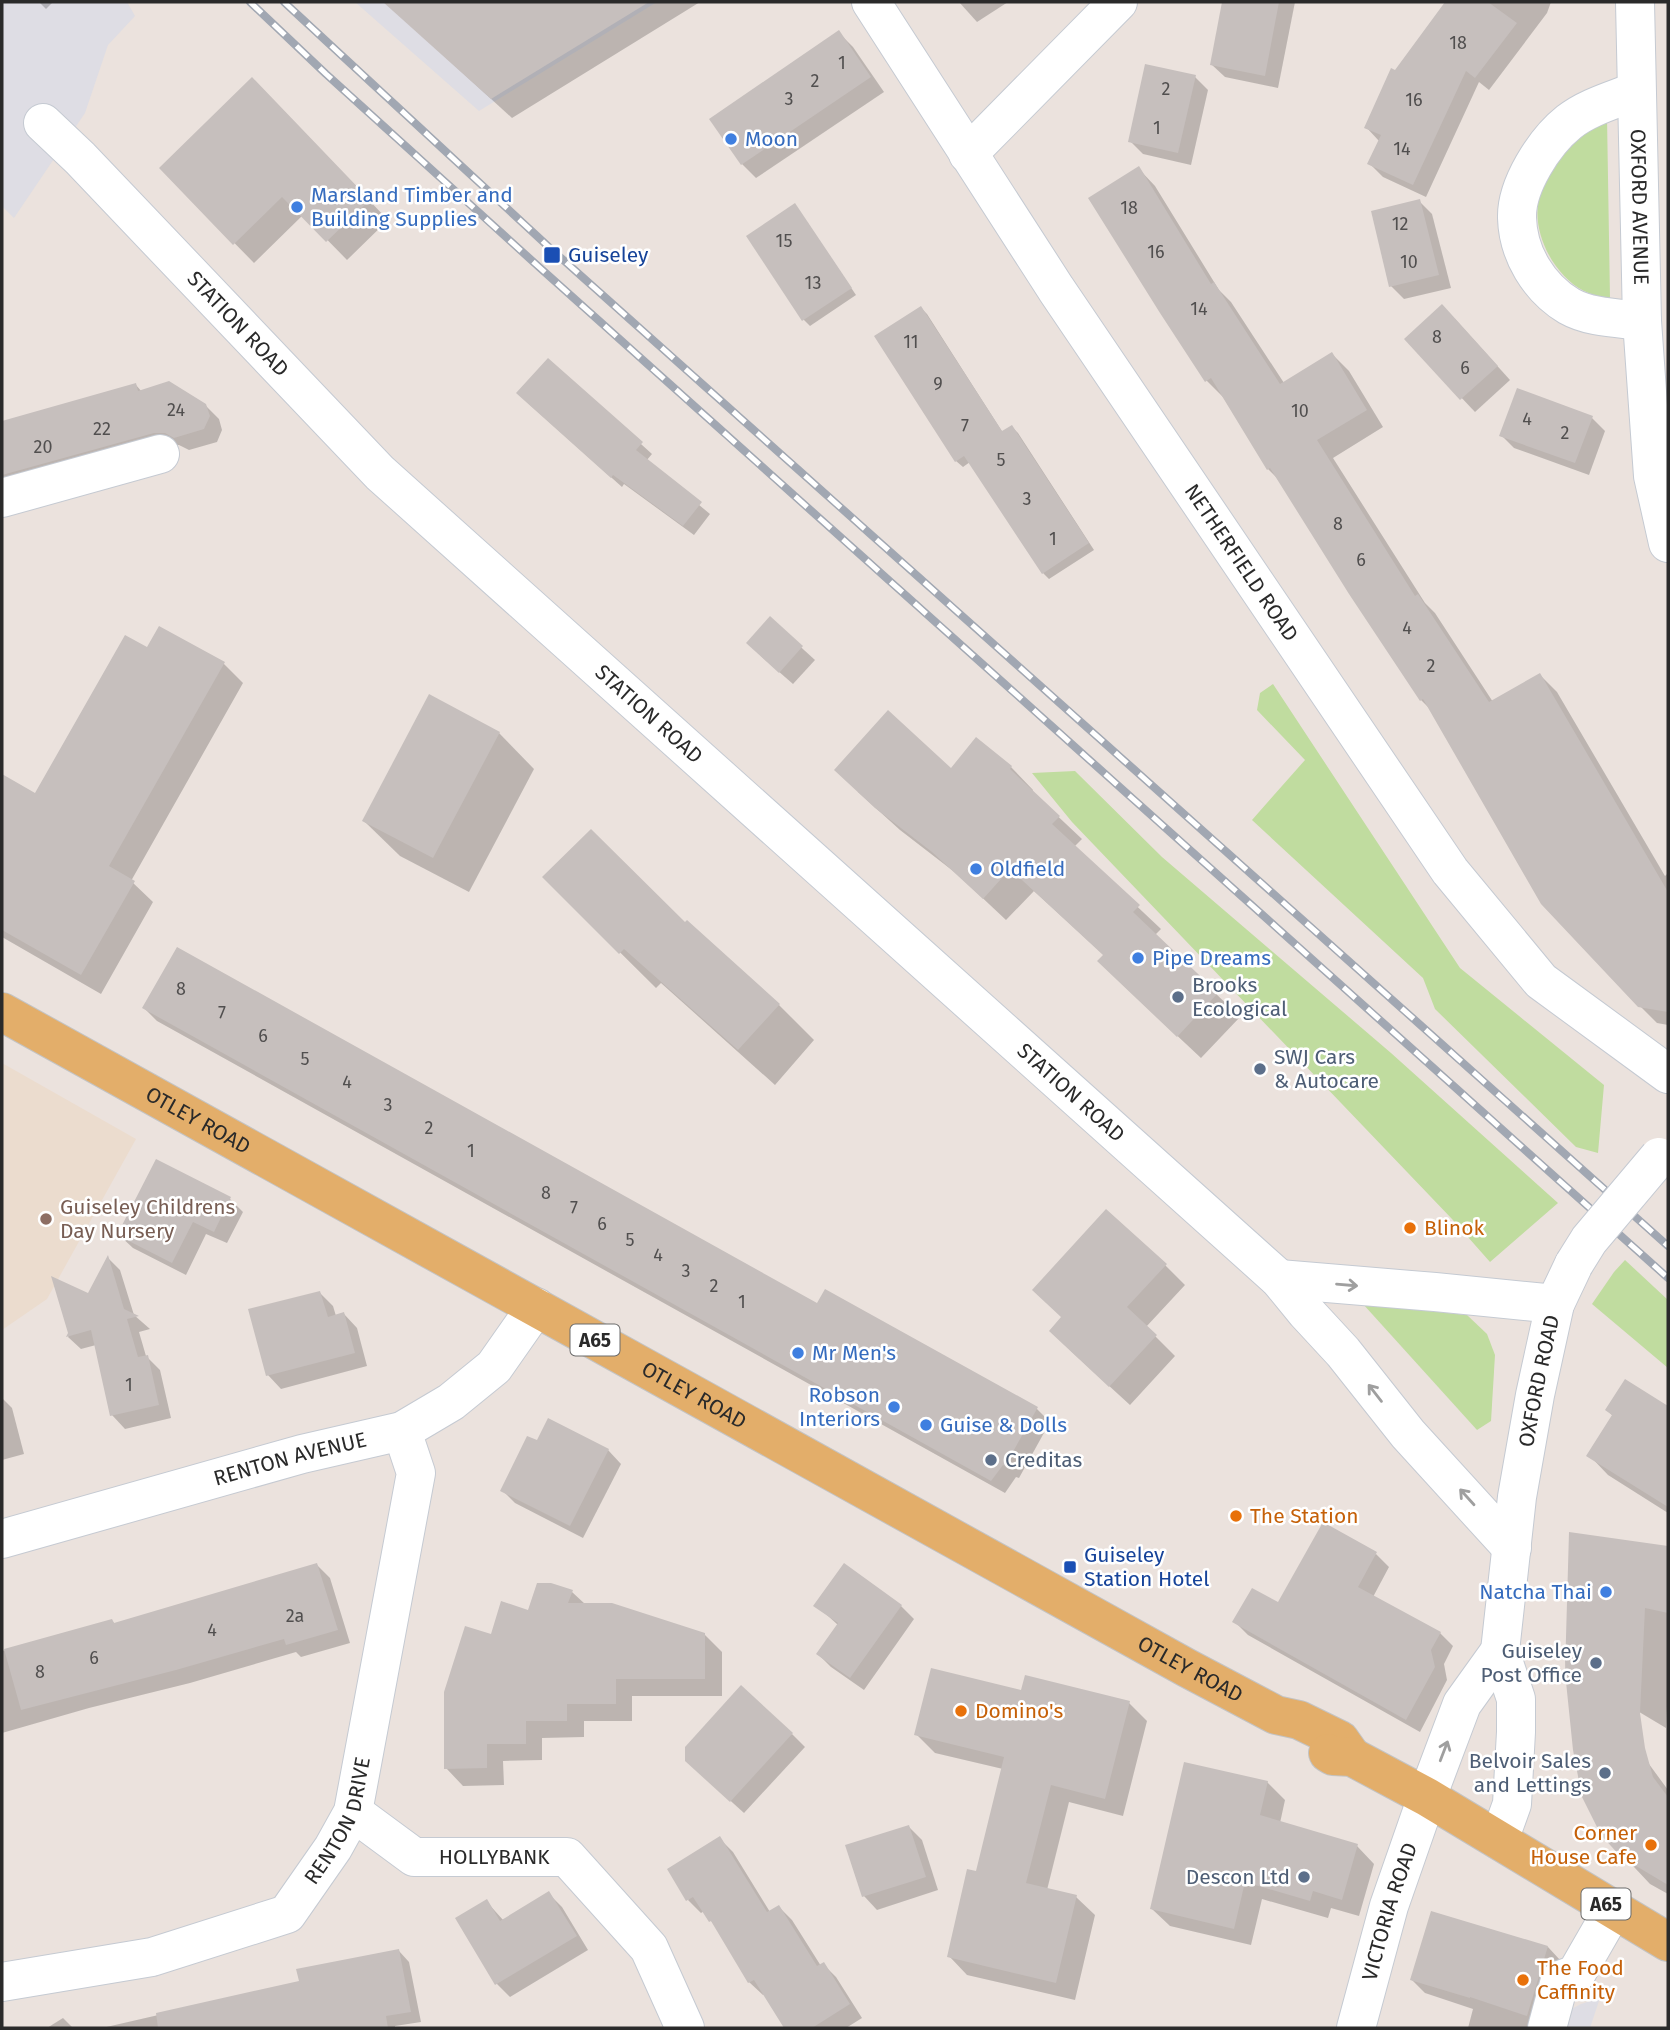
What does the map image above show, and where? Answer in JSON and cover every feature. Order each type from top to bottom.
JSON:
[{"type":"main road","name":"OTLEY ROAD","points":[[2,1012],[1276,1716],[1292,1733],[1333,1756],[1352,1757],[1427,1797],[1668,1942]]},
{"type":"street","name":"NETHERFIELD ROAD","points":[[871,2],[1056,289],[1450,871],[1541,981],[1668,1074]]},
{"type":"street","points":[[968,154],[1118,2]]},
{"type":"street","name":"OXFORD AVENUE","points":[[1635,2],[1642,321],[1653,476],[1668,542]]},
{"type":"street","name":"OXFORD AVENUE","points":[[1636,91],[1586,112],[1569,122],[1556,135],[1532,167],[1519,201],[1517,218],[1530,267],[1539,281],[1560,300],[1585,313],[1642,321]]},
{"type":"street","name":"STATION ROAD","points":[[43,123],[80,158],[380,473],[1279,1279],[1343,1352],[1408,1434],[1512,1548]]},
{"type":"street","points":[[2,498],[160,454]]},
{"type":"street","name":"OXFORD ROAD","points":[[1500,1840],[1512,1804],[1516,1699],[1500,1651],[1517,1497],[1555,1304],[1588,1240],[1664,1152]]},
{"type":"street","points":[[1279,1279],[1555,1304]]},
{"type":"street","name":"RENTON AVENUE","points":[[2,1539],[302,1454],[402,1431],[451,1402],[494,1367],[536,1307]]},
{"type":"street","name":"RENTON DRIVE","points":[[2,1982],[152,1957],[288,1914],[333,1848],[353,1812],[416,1474],[402,1431]]},
{"type":"street","name":"OXFORD ROAD","points":[[1427,1797],[1462,1704],[1500,1651]]},
{"type":"street","name":"VICTORIA ROAD","points":[[1356,2028],[1389,1906],[1427,1797]]},
{"type":"street","name":"HOLLYBANK","points":[[353,1812],[414,1857],[567,1857],[649,1948],[685,2028]]},
{"type":"street","points":[[1546,2028],[1560,1980],[1576,1974],[1614,1909]]},
{"type":"street","points":[[1574,2028],[1585,1989],[1576,1974]]},
{"type":"shaded area","points":[[2,2],[127,2],[135,16],[108,45],[85,113],[14,218],[2,206]]},
{"type":"shaded area","points":[[355,2],[657,2],[479,111]]},
{"type":"shaded area","name":"Guiseley Childrens Day Nursery","points":[[2,1063],[136,1139],[47,1299],[2,1330]]},
{"type":"shaded area","points":[[1600,1998],[1590,2028],[1559,2028],[1564,2013]]},
{"type":"green space","points":[[1607,117],[1610,298],[1584,291],[1563,275],[1547,252],[1538,225],[1537,212],[1544,184],[1561,155],[1579,135]]},
{"type":"green space","points":[[1273,684],[1460,968],[1604,1085],[1598,1153],[1576,1147],[1435,1009],[1423,978],[1252,820],[1305,760],[1257,710],[1260,693]]},
{"type":"green space","points":[[1075,771],[1162,857],[1391,1053],[1558,1203],[1490,1262],[1072,822],[1032,773]]},
{"type":"green space","points":[[1625,1260],[1668,1300],[1668,1368],[1592,1304]]},
{"type":"green space","points":[[1363,1304],[1467,1315],[1487,1334],[1495,1355],[1491,1421],[1477,1430]]},
{"type":"building","points":[[383,2],[649,2],[491,99]]},
{"type":"building","points":[[1222,2],[1279,2],[1265,76],[1210,65]]},
{"type":"building","points":[[1445,2],[1488,2],[1517,23],[1475,78],[1466,71],[1413,185],[1367,164],[1381,135],[1364,128],[1391,68],[1395,70]]},
{"type":"building","points":[[839,30],[871,77],[741,165],[709,119]]},
{"type":"building","points":[[1145,64],[1196,75],[1178,153],[1128,142]]},
{"type":"building","points":[[252,77],[370,200],[326,242],[282,197],[233,245],[159,168]]},
{"type":"building","points":[[1139,166],[1211,284],[1214,282],[1280,384],[1332,352],[1367,410],[1317,440],[1415,596],[1418,594],[1489,702],[1540,673],[1668,892],[1668,1012],[1638,1007],[1541,904],[1423,699],[1420,701],[1349,594],[1270,468],[1267,470],[1211,378],[1205,382],[1088,198]]},
{"type":"building","points":[[1420,199],[1439,275],[1389,287],[1371,211]]},
{"type":"building","points":[[795,203],[852,288],[802,321],[746,236]]},
{"type":"building","points":[[1442,304],[1498,366],[1460,400],[1404,339]]},
{"type":"building","points":[[921,306],[1002,431],[1012,425],[1089,543],[1042,574],[964,456],[955,462],[874,336]]},
{"type":"building","points":[[548,358],[643,442],[636,450],[702,502],[683,526],[613,475],[611,478],[516,393]]},
{"type":"building","points":[[169,381],[206,404],[210,416],[204,429],[174,438],[165,433],[154,433],[2,475],[2,421],[136,383],[138,391]]},
{"type":"building","points":[[1517,388],[1593,416],[1575,463],[1499,436]]},
{"type":"building","points":[[770,616],[803,646],[779,673],[746,643]]},
{"type":"building","points":[[159,626],[225,662],[109,866],[135,881],[81,975],[2,930],[2,774],[35,793],[125,635],[147,647]]},
{"type":"building","points":[[429,694],[500,732],[433,858],[362,821]]},
{"type":"building","points":[[888,710],[951,768],[976,737],[1012,766],[1010,769],[1060,816],[1052,824],[1140,905],[1133,912],[1218,993],[1177,1037],[1097,961],[1103,955],[1010,869],[983,899],[932,852],[875,808],[834,770]]},
{"type":"building","points":[[591,829],[685,922],[687,920],[780,1004],[738,1050],[624,949],[619,954],[542,877]]},
{"type":"building","points":[[177,947],[817,1303],[825,1289],[1038,1407],[1005,1466],[1003,1465],[991,1481],[142,1008]]},
{"type":"building","points":[[156,1159],[231,1197],[214,1232],[193,1222],[172,1263],[117,1235]]},
{"type":"building","points":[[1106,1209],[1167,1264],[1127,1307],[1157,1335],[1109,1387],[1049,1331],[1061,1317],[1032,1290]]},
{"type":"building","points":[[108,1255],[124,1309],[139,1316],[127,1319],[138,1357],[148,1355],[159,1405],[110,1416],[91,1330],[66,1337],[68,1333],[51,1276],[88,1293]]},
{"type":"building","points":[[320,1291],[328,1317],[344,1312],[355,1353],[266,1376],[248,1309]]},
{"type":"building","points":[[1625,1379],[1668,1406],[1668,1507],[1586,1456],[1612,1415],[1605,1410]]},
{"type":"building","points":[[548,1418],[609,1449],[570,1526],[500,1491],[527,1436],[537,1440]]},
{"type":"building","points":[[1323,1522],[1377,1552],[1358,1587],[1441,1632],[1431,1650],[1435,1667],[1406,1720],[1232,1622],[1252,1588],[1278,1602]]},
{"type":"building","points":[[1569,1532],[1668,1546],[1668,1613],[1645,1608],[1640,1713],[1653,1777],[1668,1797],[1668,1885],[1621,1857],[1601,1835],[1582,1797],[1573,1750],[1565,1672]]},
{"type":"building","points":[[317,1563],[338,1630],[286,1645],[284,1639],[21,1710],[4,1649],[112,1619],[114,1623]]},
{"type":"building","points":[[844,1563],[902,1605],[850,1678],[816,1654],[838,1623],[813,1606]]},
{"type":"building","points":[[537,1583],[551,1583],[573,1590],[568,1603],[612,1603],[705,1633],[705,1679],[616,1679],[616,1704],[567,1704],[567,1721],[526,1721],[526,1744],[487,1744],[487,1768],[444,1769],[444,1692],[465,1626],[491,1634],[501,1601],[528,1610]]},
{"type":"building","points":[[931,1668],[1021,1690],[1025,1675],[1130,1701],[1105,1799],[1051,1785],[1026,1883],[1077,1895],[1056,1983],[947,1957],[967,1869],[976,1871],[1004,1757],[914,1735]]},
{"type":"building","points":[[741,1685],[793,1733],[730,1802],[685,1761],[685,1747]]},
{"type":"building","points":[[1184,1762],[1268,1781],[1260,1815],[1358,1844],[1342,1900],[1313,1891],[1310,1901],[1245,1882],[1234,1929],[1150,1909]]},
{"type":"building","points":[[909,1825],[926,1877],[862,1897],[845,1845]]},
{"type":"building","points":[[720,1836],[767,1912],[779,1905],[817,1966],[824,1962],[850,2004],[812,2028],[784,2028],[754,1980],[748,1983],[711,1921],[709,1922],[693,1897],[686,1901],[667,1869]]},
{"type":"building","points":[[549,1891],[577,1936],[495,1985],[455,1918],[487,1899],[500,1921]]},
{"type":"building","points":[[1431,1911],[1548,1946],[1527,2016],[1410,1980]]},
{"type":"building","points":[[399,1949],[411,2012],[386,2016],[388,2028],[158,2028],[156,2013],[299,1981],[296,1969]]},
{"type":"railway","points":[[250,2],[539,267],[1668,1278]]},
{"type":"railway","points":[[284,2],[551,249],[1668,1246]]},
{"type":"place","name":"Moon","points":[[731,139]]},
{"type":"place","name":"Marsland Timber and Building Supplies","points":[[297,207]]},
{"type":"place","name":"Guiseley","points":[[552,255]]},
{"type":"place","name":"Oldfield","points":[[976,869]]},
{"type":"place","name":"Pipe Dreams","points":[[1138,958]]},
{"type":"place","name":"Brooks Ecological","points":[[1178,997]]},
{"type":"place","name":"SWJ Cars & Autocare","points":[[1260,1069]]},
{"type":"place","name":"Guiseley Childrens Day Nursery","points":[[46,1219]]},
{"type":"place","name":"Blinok","points":[[1410,1228]]},
{"type":"place","name":"Mr Men's","points":[[798,1353]]},
{"type":"place","name":"Robson Interiors","points":[[894,1407]]},
{"type":"place","name":"Guise & Dolls","points":[[926,1425]]},
{"type":"place","name":"Creditas","points":[[991,1460]]},
{"type":"place","name":"The Station","points":[[1236,1516]]},
{"type":"place","name":"Guiseley Station Hotel","points":[[1070,1567]]},
{"type":"place","name":"Natcha Thai","points":[[1606,1592]]},
{"type":"place","name":"Guiseley Post Office","points":[[1596,1663]]},
{"type":"place","name":"Domino's","points":[[961,1711]]},
{"type":"place","name":"Belvoir Sales and Lettings","points":[[1605,1773]]},
{"type":"place","name":"Corner House Cafe","points":[[1651,1845]]},
{"type":"place","name":"Descon Ltd","points":[[1304,1877]]},
{"type":"place","name":"The Food Caffinity","points":[[1523,1980]]}]
